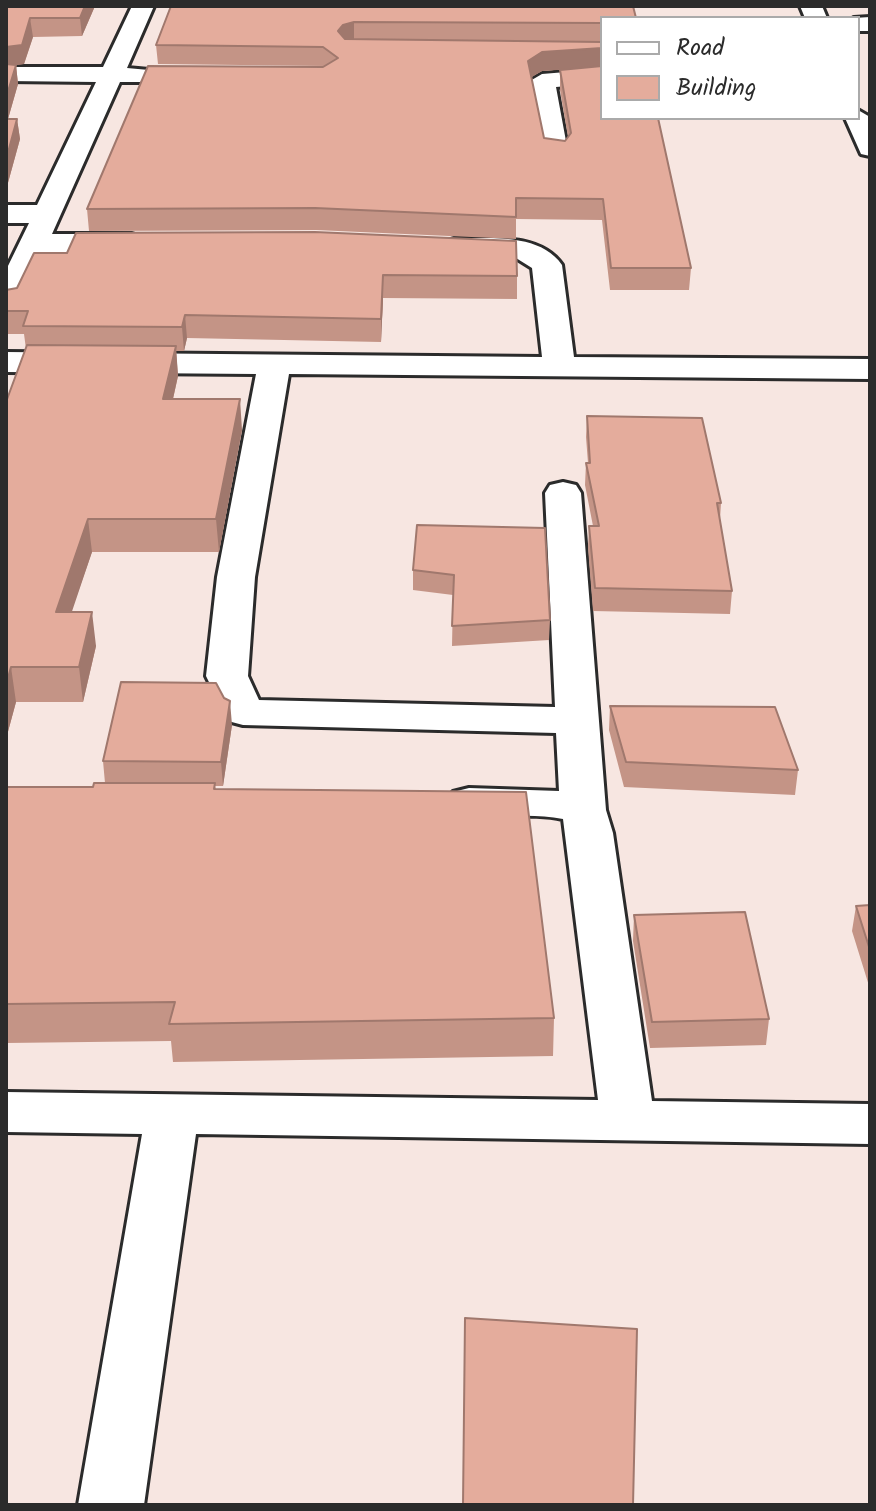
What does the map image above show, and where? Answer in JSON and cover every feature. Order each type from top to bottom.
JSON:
[{"type":"street","points":[[6,303],[143,6]]},
{"type":"street","points":[[6,74],[157,75]]},
{"type":"street","points":[[555,152],[542,81],[600,76]]},
{"type":"street","points":[[859,120],[870,148]]},
{"type":"street","points":[[6,214],[48,214]]},
{"type":"street","points":[[34,243],[160,243]]},
{"type":"street","points":[[431,246],[520,251],[540,256],[547,265],[559,367]]},
{"type":"street","points":[[6,362],[870,369]]},
{"type":"street","points":[[274,364],[234,591],[227,676],[243,712],[578,721]]},
{"type":"street","points":[[563,493],[583,810],[590,833],[628,1121]]},
{"type":"street","points":[[435,802],[546,802],[583,810]]},
{"type":"street","points":[[6,1112],[870,1124]]},
{"type":"street","points":[[111,1505],[172,1115]]},
{"type":"building","points":[[6,6],[85,6],[80,18],[30,18],[22,45],[6,47]]},
{"type":"building","points":[[171,6],[633,6],[636,16],[600,16],[600,23],[354,22],[343,25],[338,31],[345,39],[600,42],[600,48],[542,52],[528,61],[544,138],[565,141],[571,133],[560,70],[600,66],[600,120],[658,120],[691,268],[611,268],[603,199],[516,198],[516,217],[315,208],[87,209],[148,66],[323,67],[338,58],[323,47],[156,45]]},
{"type":"building","points":[[6,64],[16,65],[6,98]]},
{"type":"building","points":[[6,119],[17,119],[6,160]]},
{"type":"building","points":[[315,232],[516,241],[517,276],[383,275],[381,319],[185,315],[182,327],[23,326],[28,311],[6,311],[6,290],[17,288],[34,253],[67,253],[76,233]]},
{"type":"building","points":[[27,345],[176,346],[163,399],[240,399],[216,519],[88,519],[56,612],[92,612],[79,667],[11,667],[6,685],[6,402]]},
{"type":"building","points":[[587,416],[702,418],[721,503],[717,503],[732,591],[595,588],[589,526],[599,526],[586,463],[590,463]]},
{"type":"building","points":[[417,525],[545,528],[550,620],[452,626],[454,575],[413,570]]},
{"type":"building","points":[[121,682],[216,683],[224,698],[230,701],[221,762],[103,761]]},
{"type":"building","points":[[610,706],[775,707],[798,770],[626,762]]},
{"type":"building","points":[[94,783],[215,783],[214,789],[526,792],[554,1018],[169,1024],[175,1002],[6,1004],[6,787],[93,787]]},
{"type":"building","points":[[870,905],[870,950],[856,906]]},
{"type":"building","points":[[745,912],[769,1019],[652,1022],[634,915]]},
{"type":"building","points":[[465,1318],[637,1329],[633,1505],[463,1505]]}]
